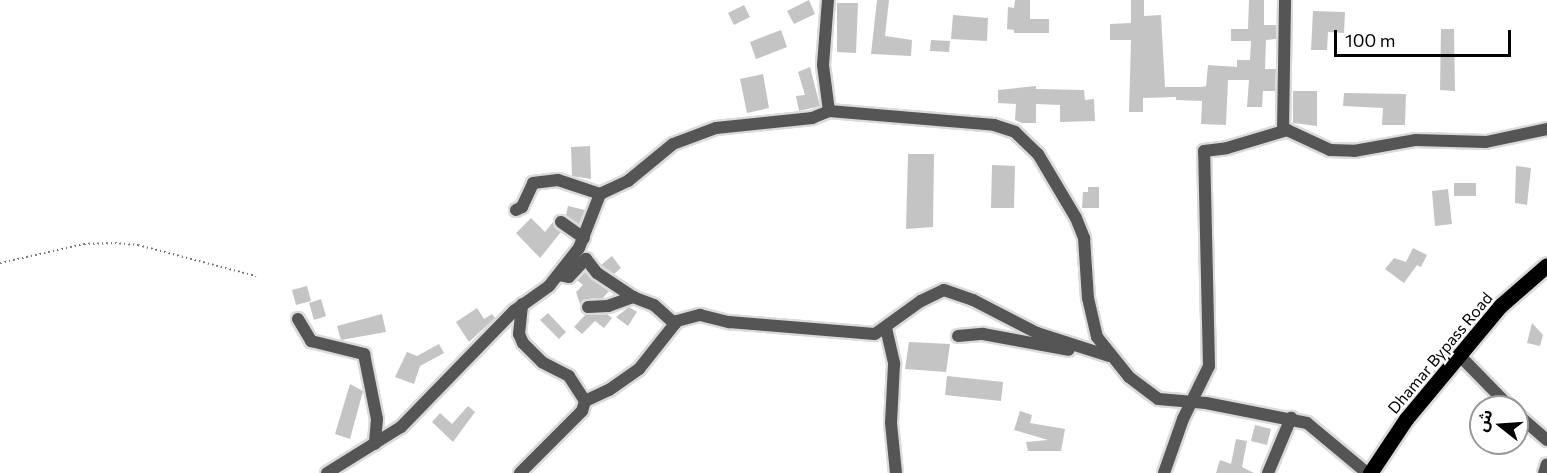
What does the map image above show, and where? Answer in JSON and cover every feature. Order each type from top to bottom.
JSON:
[{"type":"main road","name":"Dhamar Bypass Road","points":[[1368,473],[1406,419],[1500,306],[1547,265]]},
{"type":"street","points":[[828,0],[823,65],[830,111]]},
{"type":"street","points":[[1284,130],[1285,0]]},
{"type":"street","points":[[516,210],[522,207],[533,183],[558,180],[600,194],[628,181],[673,144],[716,128],[812,118],[830,111],[994,125],[1015,132],[1027,140],[1080,228],[1088,298],[1097,337],[1109,356],[1158,399],[1291,418],[1321,431],[1368,473]]},
{"type":"street","points":[[1164,473],[1190,404],[1209,366],[1204,150],[1227,148],[1284,130],[1296,132],[1330,150],[1354,151],[1416,140],[1486,142],[1547,129]]},
{"type":"street","points":[[327,473],[401,427],[522,304],[559,275],[584,238],[600,194]]},
{"type":"street","points":[[561,222],[584,238]]},
{"type":"street","points":[[559,275],[569,277],[586,260],[597,273],[633,297],[654,305],[675,324]]},
{"type":"street","points":[[520,473],[582,411],[585,401],[609,390],[639,369],[675,324],[700,315],[729,322],[875,334],[921,301],[944,290],[973,300],[1037,333],[1109,356]]},
{"type":"street","points":[[588,307],[608,306],[633,297]]},
{"type":"street","points":[[522,304],[519,334],[523,343],[542,362],[569,376],[585,401]]},
{"type":"street","points":[[298,319],[311,341],[364,354],[377,419],[375,444]]},
{"type":"street","points":[[886,328],[894,364],[891,423],[896,473]]},
{"type":"street","points":[[958,336],[983,333],[1032,345],[1109,356]]},
{"type":"street","points":[[1459,355],[1498,395]]},
{"type":"street","points":[[1268,473],[1291,418]]},
{"type":"street","points":[[1529,424],[1547,440]]},
{"type":"street","points":[[1544,473],[1547,464]]},
{"type":"path","points":[[0,263],[84,244],[115,243],[149,247],[256,276]]},
{"type":"building","points":[[809,0],[815,14],[794,24],[787,11]]},
{"type":"building","points":[[877,0],[889,0],[885,36],[912,40],[911,56],[871,54]]},
{"type":"building","points":[[1015,0],[1030,0],[1030,19],[1049,19],[1049,33],[1014,33],[1014,30],[1007,29],[1008,7],[1014,8]]},
{"type":"building","points":[[1131,0],[1144,0],[1144,16],[1161,15],[1165,87],[1202,87],[1206,86],[1208,65],[1237,67],[1237,60],[1250,60],[1251,41],[1231,41],[1231,29],[1248,29],[1249,0],[1264,0],[1264,25],[1276,25],[1276,39],[1266,40],[1265,69],[1276,69],[1275,91],[1263,91],[1262,107],[1247,107],[1249,80],[1228,80],[1226,125],[1201,124],[1202,101],[1176,100],[1176,97],[1143,98],[1143,112],[1129,112],[1131,40],[1110,40],[1110,24],[1131,23]]},
{"type":"building","points":[[837,3],[858,3],[856,53],[837,52]]},
{"type":"building","points":[[744,5],[750,17],[734,25],[728,13]]},
{"type":"building","points":[[1313,11],[1345,12],[1344,33],[1328,32],[1327,50],[1311,50]]},
{"type":"building","points":[[953,15],[988,18],[987,41],[951,39]]},
{"type":"building","points":[[1441,29],[1454,29],[1455,91],[1440,90]]},
{"type":"building","points":[[781,30],[787,47],[756,59],[750,42]]},
{"type":"building","points":[[931,40],[950,41],[949,52],[930,51]]},
{"type":"building","points":[[810,67],[820,106],[799,111],[796,96],[805,95],[798,72]]},
{"type":"building","points":[[763,74],[769,108],[747,113],[740,79]]},
{"type":"building","points":[[1036,86],[1036,89],[1084,90],[1085,100],[1094,99],[1095,121],[1060,122],[1060,105],[1036,104],[1036,123],[1022,123],[1015,120],[1016,104],[998,103],[998,90]]},
{"type":"building","points":[[1293,91],[1317,91],[1317,126],[1293,123]]},
{"type":"building","points":[[1344,93],[1406,94],[1405,125],[1382,125],[1383,108],[1343,106]]},
{"type":"building","points":[[590,146],[591,179],[572,176],[571,147]]},
{"type":"building","points":[[908,154],[934,154],[933,227],[906,229]]},
{"type":"building","points":[[992,165],[1015,166],[1014,208],[991,208]]},
{"type":"building","points":[[1516,166],[1531,168],[1527,205],[1515,203]]},
{"type":"building","points":[[1454,183],[1476,183],[1476,196],[1454,196]]},
{"type":"building","points":[[1088,187],[1099,187],[1099,208],[1082,208],[1083,192],[1088,192]]},
{"type":"building","points":[[1448,189],[1452,224],[1435,226],[1432,191]]},
{"type":"building","points":[[568,206],[585,210],[579,225],[566,215]]},
{"type":"building","points":[[531,218],[545,232],[553,222],[561,232],[540,258],[516,233]]},
{"type":"building","points":[[1413,248],[1427,255],[1421,267],[1417,265],[1404,283],[1385,269],[1394,258],[1406,262]]},
{"type":"building","points":[[612,256],[621,268],[614,274],[601,265]]},
{"type":"building","points":[[585,272],[609,291],[603,298],[587,299],[580,304],[576,292],[583,285],[577,280]]},
{"type":"building","points":[[307,286],[311,301],[296,305],[292,290]]},
{"type":"building","points":[[321,299],[326,316],[314,320],[309,303]]},
{"type":"building","points":[[629,307],[637,312],[628,326],[616,317]]},
{"type":"building","points":[[477,308],[484,319],[492,314],[495,318],[469,342],[456,322]]},
{"type":"building","points":[[548,313],[566,332],[559,339],[540,320]]},
{"type":"building","points":[[382,314],[386,332],[341,340],[337,326]]},
{"type":"building","points":[[607,314],[612,318],[604,328],[595,321],[582,334],[574,327],[585,315]]},
{"type":"building","points":[[1532,323],[1543,335],[1540,346],[1527,343]]},
{"type":"building","points":[[909,342],[950,344],[946,372],[905,369]]},
{"type":"building","points":[[439,344],[444,353],[420,366],[414,384],[395,377],[407,352],[417,356]]},
{"type":"building","points":[[947,376],[1003,382],[1001,401],[945,395]]},
{"type":"building","points":[[350,384],[363,391],[350,439],[335,434]]},
{"type":"building","points":[[468,406],[475,412],[453,442],[432,422],[440,413],[452,424]]},
{"type":"building","points":[[1020,411],[1032,415],[1030,423],[1065,429],[1061,451],[1028,451],[1026,442],[1048,440],[1014,430]]},
{"type":"building","points":[[1255,425],[1271,429],[1267,445],[1251,441]]},
{"type":"building","points":[[1236,439],[1247,441],[1242,467],[1254,473],[1216,473],[1220,460],[1231,464]]}]
